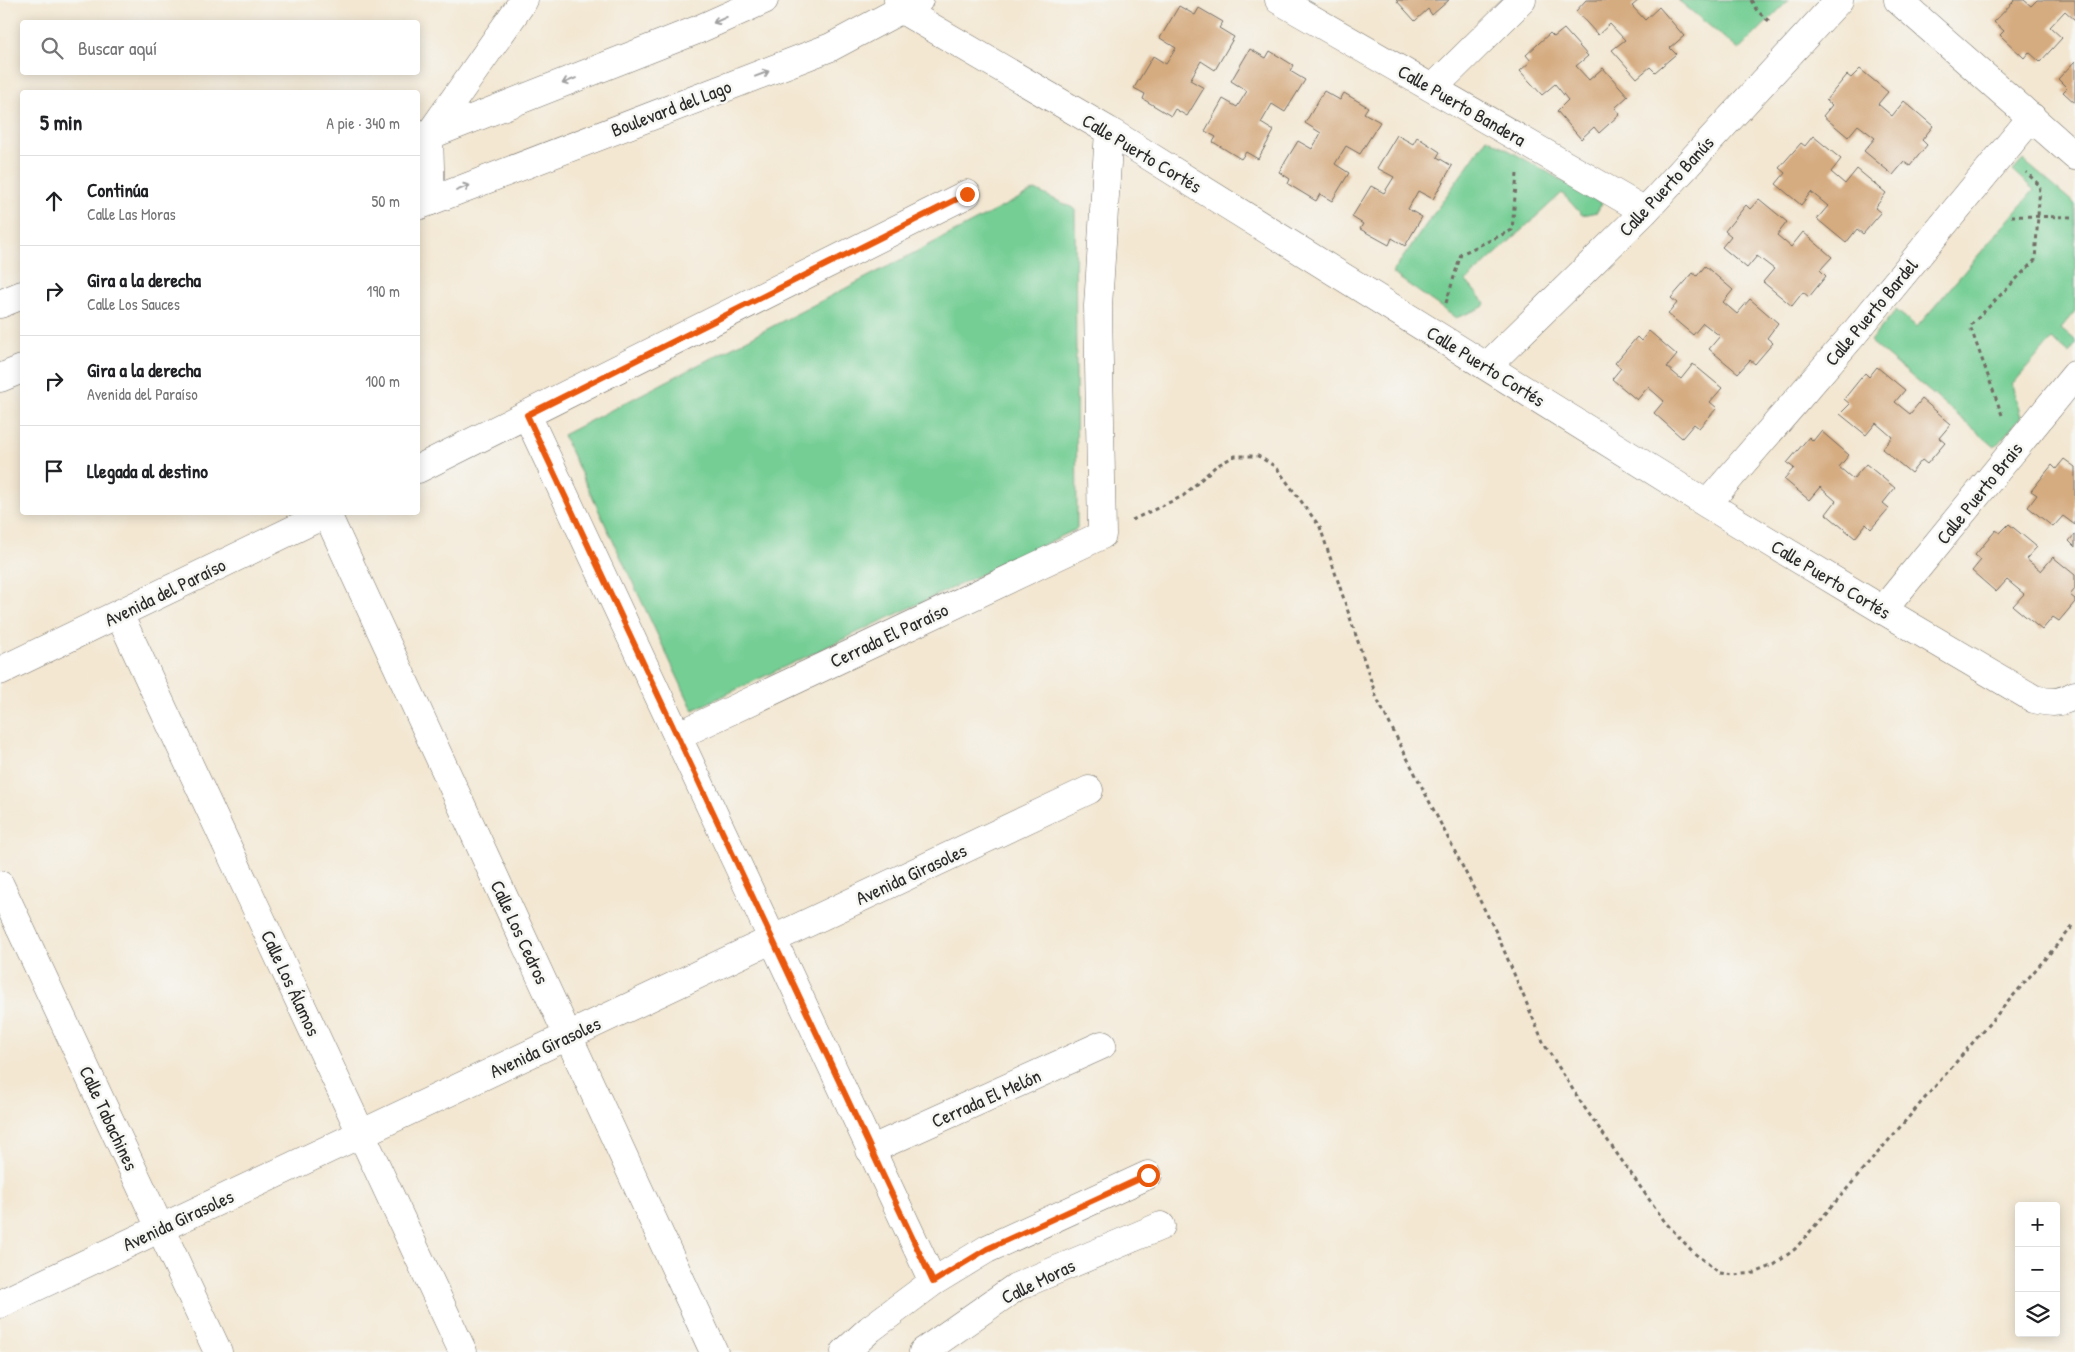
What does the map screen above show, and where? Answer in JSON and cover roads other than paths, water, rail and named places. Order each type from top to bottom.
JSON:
[{"type":"street","points":[[424,203],[423,137],[524,0]]},
{"type":"street","points":[[423,137],[697,30],[764,0]]},
{"type":"street","name":"Calle Puerto Bandera","points":[[1278,0],[1645,211]]},
{"type":"street","points":[[1433,88],[1522,0]]},
{"type":"street","name":"Calle Puerto Banús","points":[[1487,366],[1645,211],[1839,0]]},
{"type":"street","points":[[1898,0],[2032,116],[2075,156]]},
{"type":"street","name":"Calle Puerto Cortés","points":[[906,3],[1707,504],[1883,610],[2034,699],[2051,704],[2075,695]]},
{"type":"street","name":"Boulevard del Lago","points":[[424,203],[832,47],[906,3]]},
{"type":"street","name":"Calle Puerto Bardel","points":[[1707,504],[1852,336],[2032,116]]},
{"type":"street","name":"Cerrada El Paraíso","points":[[677,736],[1102,534],[1098,306],[1109,131]]},
{"type":"street","points":[[420,468],[967,194]]},
{"type":"street","points":[[0,304],[20,296]]},
{"type":"street","points":[[0,378],[20,370]]},
{"type":"street","name":"Calle Puerto Brais","points":[[1883,610],[2075,375]]},
{"type":"street","points":[[527,415],[933,1282]]},
{"type":"street","name":"Avenida del Paraíso","points":[[0,671],[324,515]]},
{"type":"street","name":"Calle Los Cedros","points":[[329,515],[714,1352]]},
{"type":"street","name":"Calle Los Álamos","points":[[119,614],[463,1352]]},
{"type":"street","name":"Avenida Girasoles","points":[[0,1304],[1089,790]]},
{"type":"street","name":"Calle Tabachines","points":[[0,885],[218,1352]]},
{"type":"street","name":"Cerrada El Melón","points":[[870,1150],[1102,1045]]},
{"type":"street","points":[[845,1352],[870,1329],[933,1282],[987,1249],[1148,1175]]},
{"type":"street","name":"Calle Moras","points":[[923,1352],[958,1341],[1016,1287],[1161,1226]]}]
